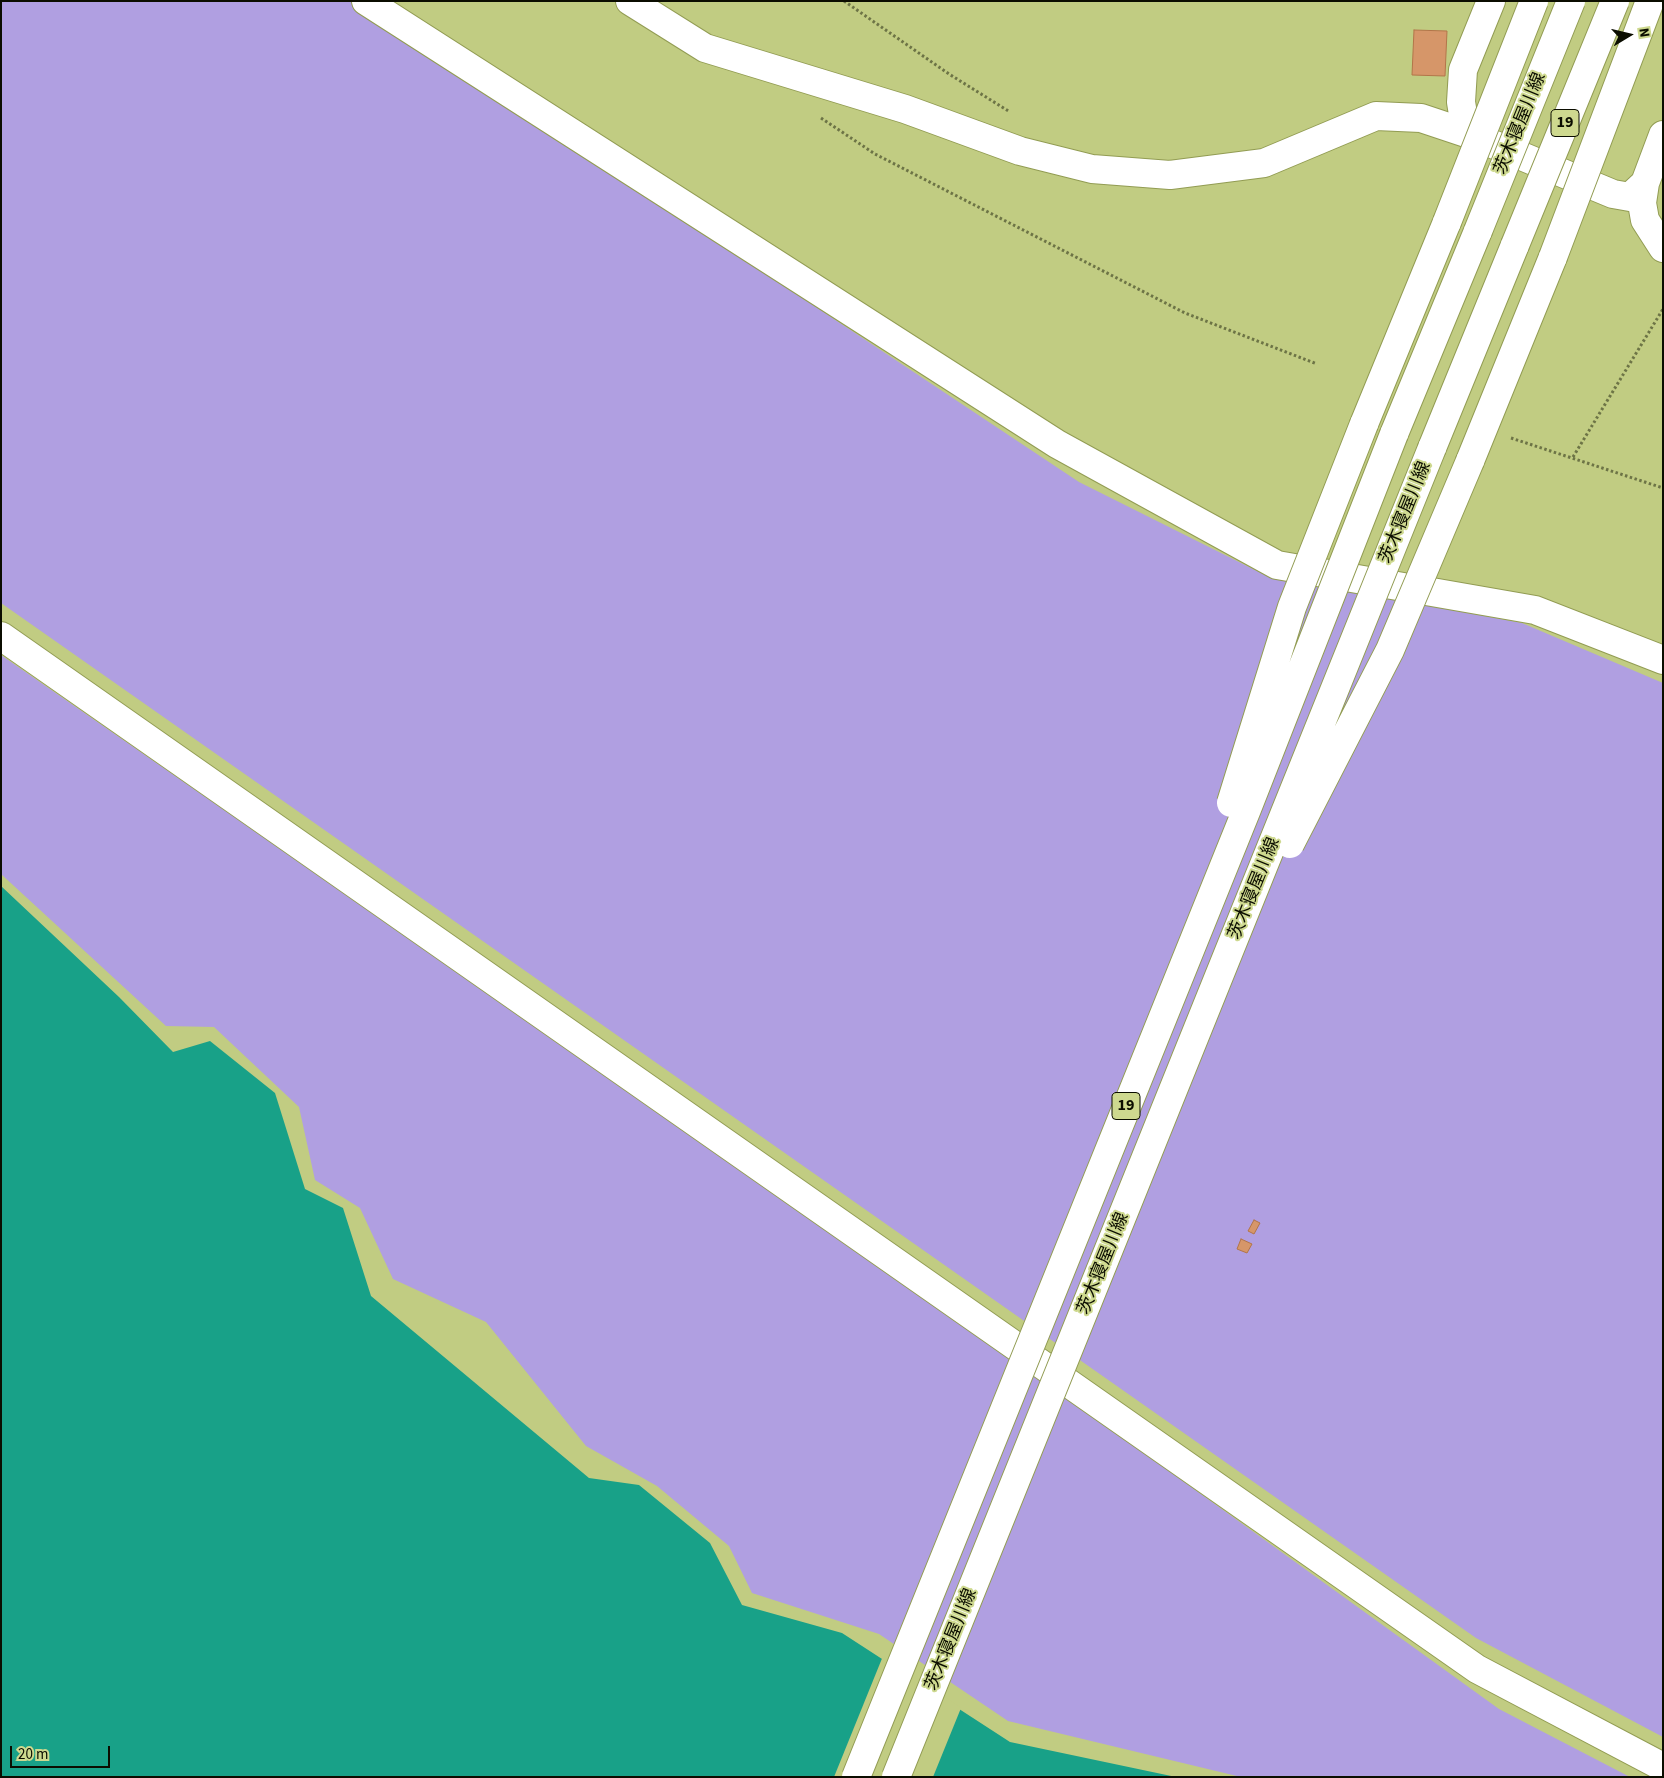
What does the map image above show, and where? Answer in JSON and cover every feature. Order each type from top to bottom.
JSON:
[{"type":"main road","points":[[366,1],[1057,444],[1277,565],[1536,610],[1663,660]]},
{"type":"main road","points":[[630,1],[705,48],[905,109],[1020,151],[1092,169],[1170,175],[1264,163],[1376,116],[1421,118],[1466,133],[1612,194],[1630,197],[1646,183]]},
{"type":"main road","points":[[1466,133],[1461,102],[1463,70],[1491,1]]},
{"type":"main road","points":[[1176,984],[1292,607],[1534,1]]},
{"type":"main road","name":"茨木寝屋川線","points":[[856,1777],[1176,984],[1394,434],[1571,1]]},
{"type":"main road","name":"茨木寝屋川線","points":[[896,1777],[1432,448],[1615,1]]},
{"type":"main road","points":[[1210,1002],[1390,650],[1553,257],[1650,1]]},
{"type":"main road","points":[[1663,135],[1646,183],[1642,203],[1645,220],[1663,248]]},
{"type":"main road","points":[[1,636],[1477,1669],[1663,1767]]},
{"type":"path","points":[[844,1],[949,74],[1013,114]]},
{"type":"path","points":[[816,114],[876,154],[1185,313],[1317,364]]},
{"type":"path","points":[[1573,457],[1663,309]]},
{"type":"path","points":[[1505,436],[1663,488]]},
{"type":"shaded area","points":[[1,1],[356,1],[1079,482],[1265,575],[1522,623],[1663,683],[1663,1737],[1476,1638],[1,603]]},
{"type":"shaded area","points":[[1,655],[982,1336],[1499,1709],[1630,1777],[1241,1777],[1008,1721],[879,1634],[752,1593],[729,1546],[657,1486],[586,1446],[486,1322],[393,1279],[360,1208],[315,1180],[299,1107],[214,1027],[166,1026],[1,874]]},
{"type":"water","points":[[1,886],[119,997],[173,1052],[210,1041],[275,1093],[305,1189],[343,1208],[371,1296],[589,1478],[639,1485],[710,1543],[742,1605],[842,1633],[1010,1742],[1176,1777],[1,1777]]},
{"type":"pier","points":[[883,1656],[961,1708],[933,1777],[834,1777]]},
{"type":"building","points":[[1414,30],[1447,31],[1445,76],[1412,75]]},
{"type":"building","points":[[1254,1220],[1260,1223],[1254,1234],[1248,1231]]},
{"type":"building","points":[[1241,1239],[1252,1244],[1247,1253],[1237,1249]]}]
